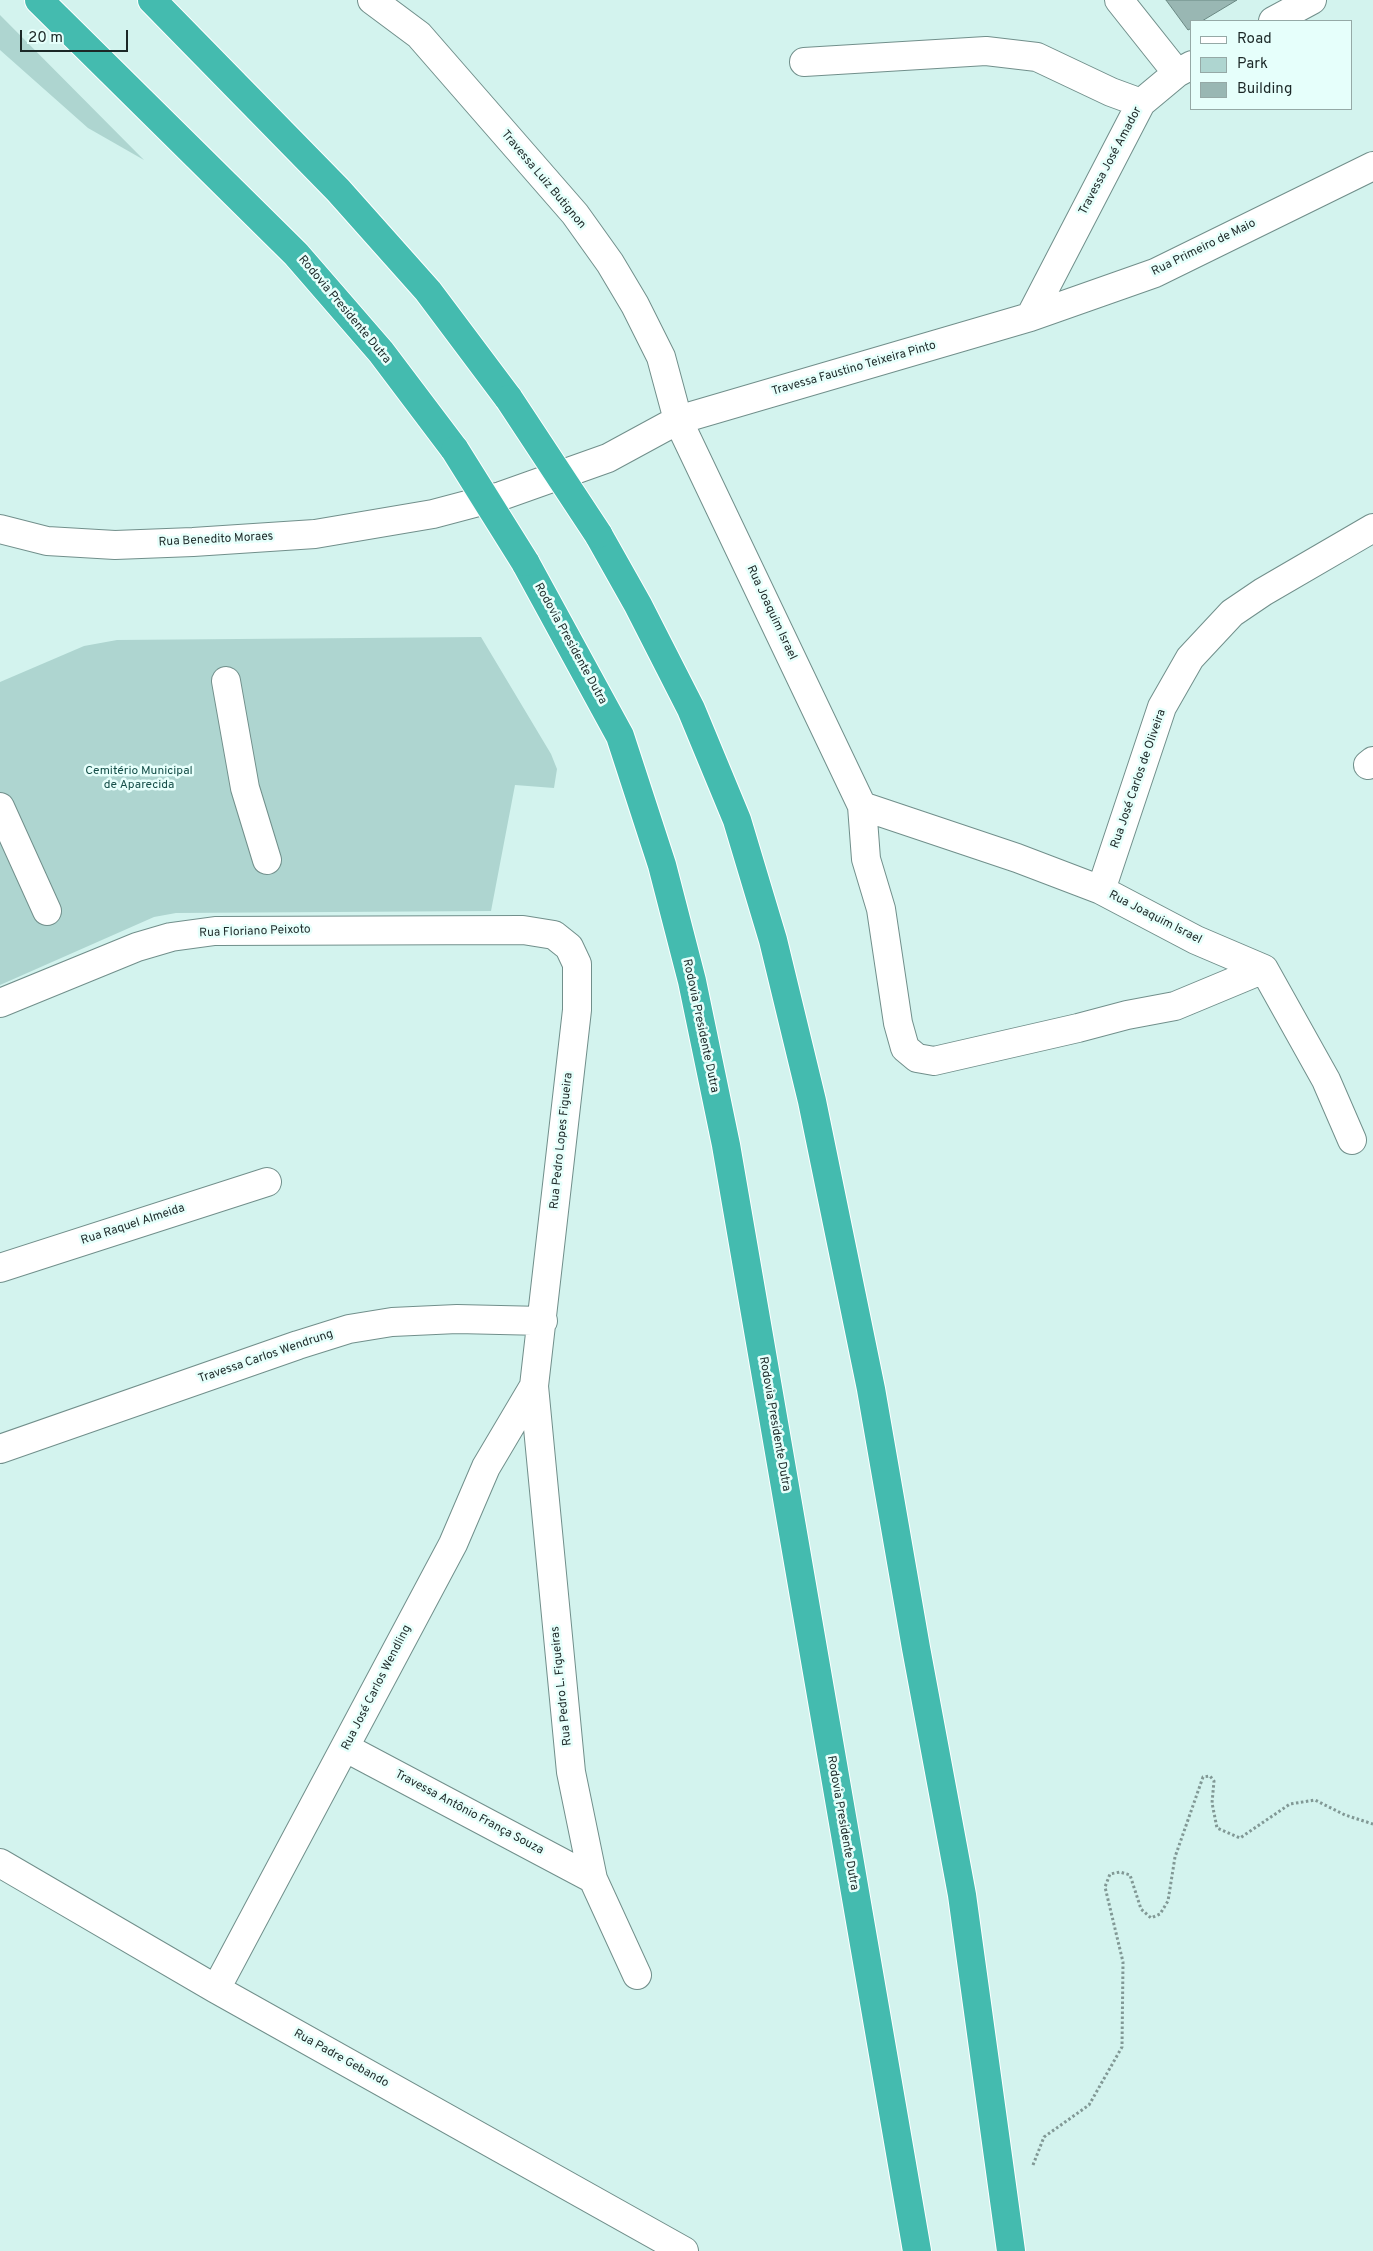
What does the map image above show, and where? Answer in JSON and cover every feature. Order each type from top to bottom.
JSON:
[{"type":"highway","name":"Rodovia Presidente Dutra","points":[[39,0],[296,254],[381,352],[455,450],[526,562],[620,736],[662,865],[692,981],[726,1145],[917,2251]]},
{"type":"highway","points":[[152,0],[345,197],[428,291],[510,399],[598,534],[638,605],[691,709],[737,820],[773,940],[810,1092],[872,1389],[916,1648],[962,1895],[1011,2251]]},
{"type":"street","name":"Travessa Luiz Butignon","points":[[372,0],[419,35],[575,214],[610,263],[635,305],[661,357],[678,420]]},
{"type":"street","name":"Travessa José Amador","points":[[1030,317],[1141,103],[1185,69],[1119,0]]},
{"type":"street","points":[[1275,20],[1312,0]]},
{"type":"street","points":[[804,62],[986,51],[1037,57],[1111,92],[1141,103]]},
{"type":"street","name":"Rua Primeiro de Maio","points":[[1030,317],[1155,273],[1373,166]]},
{"type":"street","name":"Travessa Faustino Teixeira Pinto","points":[[432,514],[501,496],[608,458],[678,420],[1030,317]]},
{"type":"street","name":"Rua Joaquim Israel","points":[[678,420],[862,806],[866,859],[881,909],[898,1023],[905,1048],[916,1058],[934,1061],[1127,1015],[1175,1006],[1264,970]]},
{"type":"street","name":"Rua Benedito Moraes","points":[[0,530],[48,541],[116,545],[314,534],[432,514]]},
{"type":"street","name":"Rua José Carlos de Oliveira","points":[[1101,890],[1162,707],[1190,658],[1232,613],[1263,592],[1373,528]]},
{"type":"street","points":[[226,681],[245,788],[266,860]]},
{"type":"street","name":"Rua Joaquim Israel","points":[[862,806],[1017,858],[1101,890],[1196,940],[1264,970]]},
{"type":"street","points":[[0,807],[47,911]]},
{"type":"street","name":"Rua Floriano Peixoto","points":[[0,1003],[137,947],[171,937],[215,931],[523,930]]},
{"type":"street","name":"Rua Pedro Lopes Figueira","points":[[523,930],[554,935],[569,947],[577,964],[577,1010],[543,1322],[534,1386]]},
{"type":"street","points":[[1264,970],[1326,1080],[1352,1140]]},
{"type":"street","name":"Rua Raquel Almeida","points":[[0,1268],[267,1182]]},
{"type":"street","name":"Travessa Carlos Wendrung","points":[[0,1449],[349,1329],[392,1322],[457,1319],[543,1322]]},
{"type":"street","name":"Rua José Carlos Wendling","points":[[216,1989],[453,1544],[486,1467],[534,1386]]},
{"type":"street","name":"Rua Pedro L. Figueiras","points":[[534,1386],[570,1772],[593,1878],[636,1975]]},
{"type":"street","name":"Travessa Antônio França Souza","points":[[346,1748],[593,1878]]},
{"type":"street","name":"Rua Padre Gebando","points":[[0,1864],[216,1989],[684,2251]]},
{"type":"path","points":[[1031,2170],[1044,2137],[1089,2105],[1122,2047],[1123,1962],[1105,1887],[1110,1874],[1120,1872],[1130,1875],[1141,1909],[1150,1918],[1160,1914],[1168,1901],[1176,1857],[1203,1777],[1210,1776],[1214,1781],[1212,1803],[1217,1828],[1240,1838],[1290,1804],[1315,1800],[1345,1815],[1373,1824]]},
{"type":"green space","points":[[0,15],[144,160],[88,128],[0,50]]},
{"type":"green space","name":"Cemitério Municipal de Aparecida","points":[[481,637],[551,754],[557,769],[554,788],[515,785],[491,911],[176,913],[154,917],[0,985],[0,682],[84,646],[117,640]]},
{"type":"building","points":[[1166,0],[1237,0],[1204,20],[1190,20],[1190,29],[1188,30]]}]
